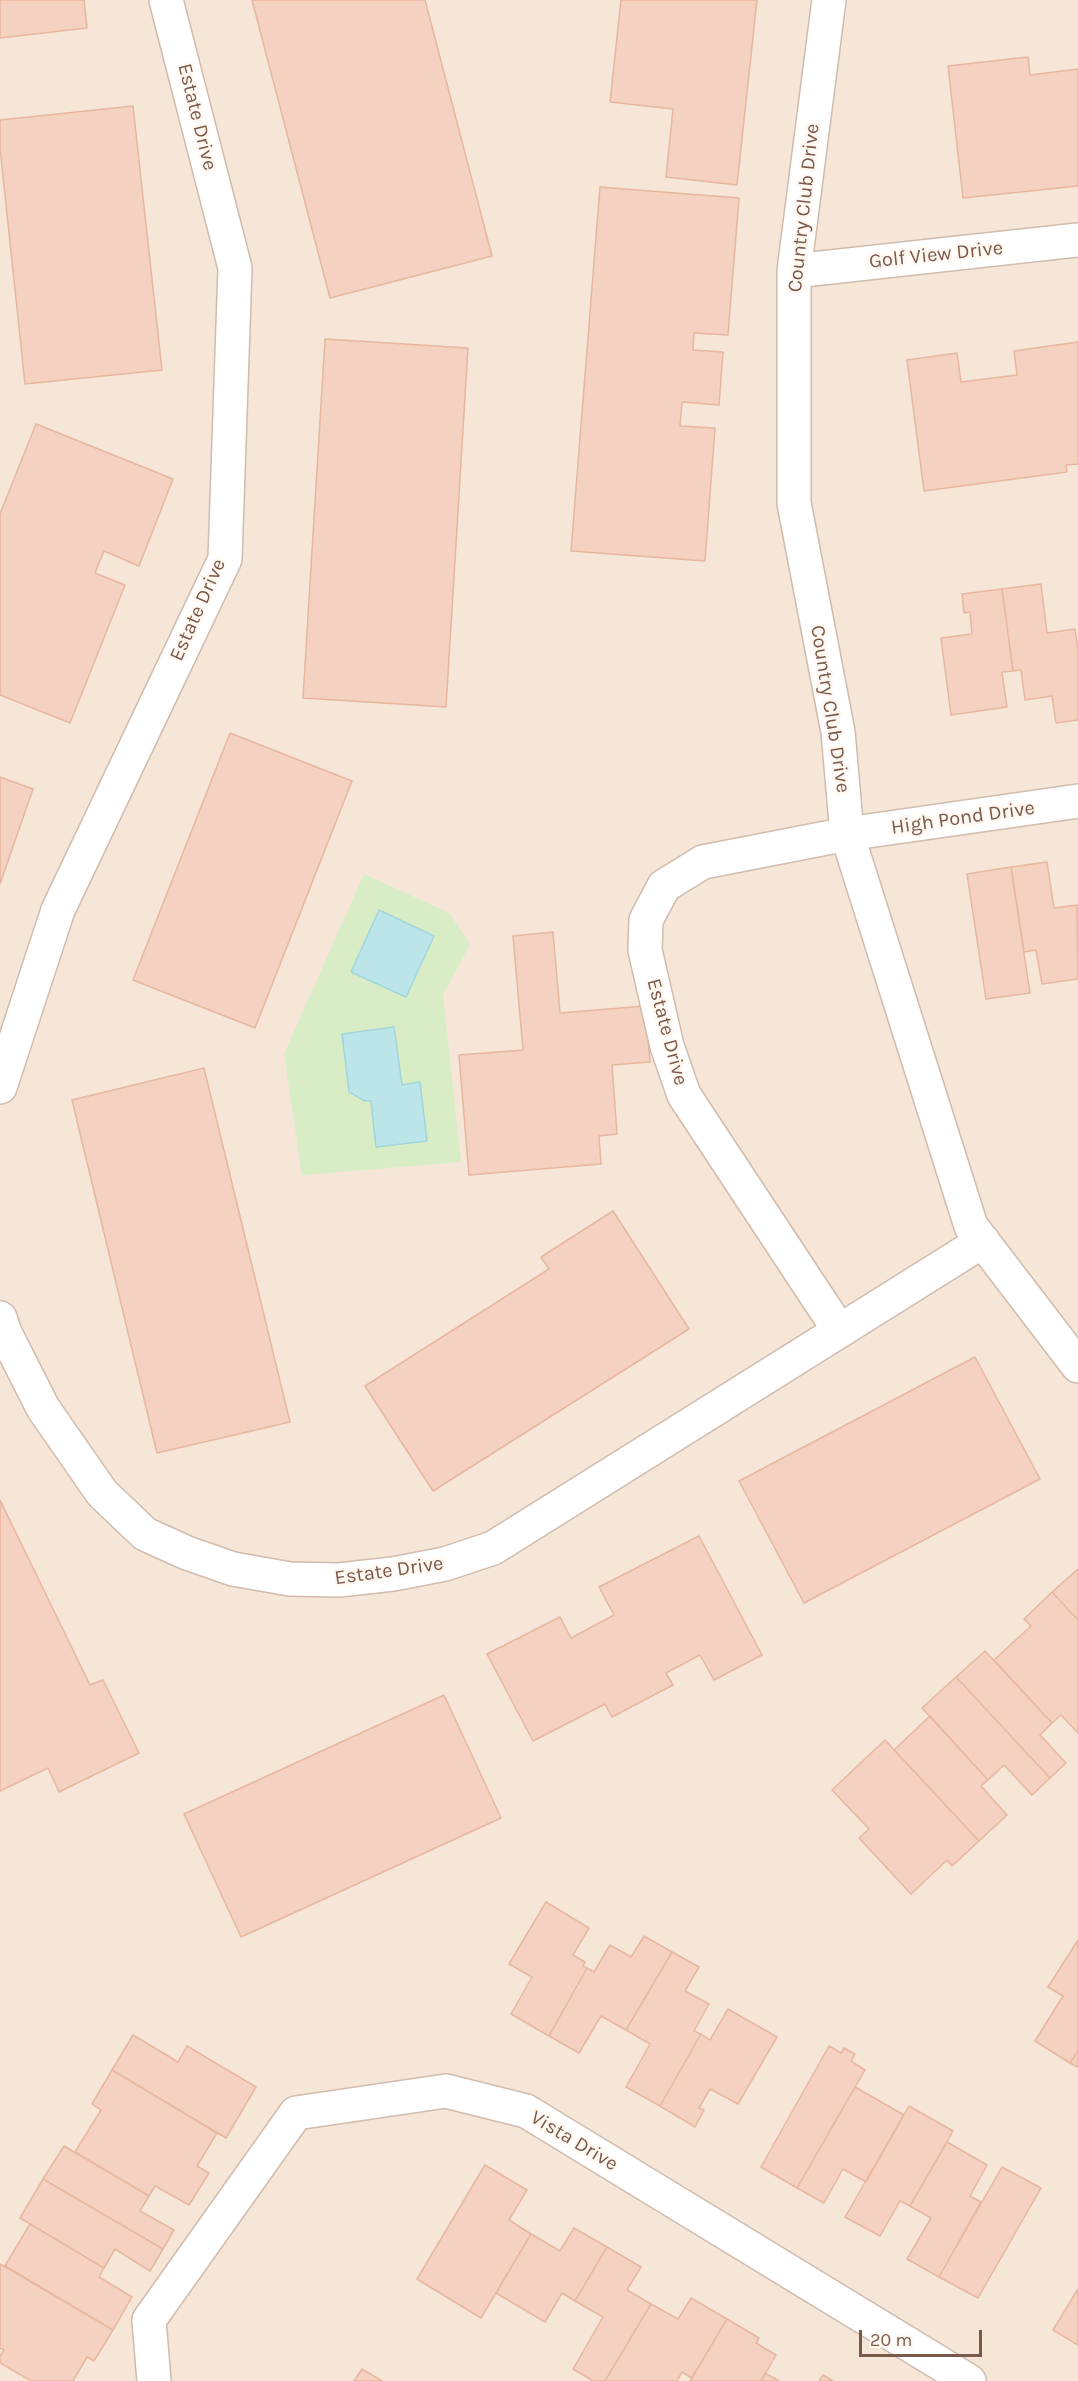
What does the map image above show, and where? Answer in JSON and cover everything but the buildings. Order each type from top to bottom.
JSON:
[{"type":"street","name":"Estate Drive","points":[[0,1087],[58,910],[225,559],[235,268],[166,0]]},
{"type":"street","name":"Country Club Drive","points":[[829,0],[794,271],[794,503],[838,732],[847,834],[971,1226],[1078,1366]]},
{"type":"street","name":"Golf View Drive","points":[[794,271],[1078,240]]},
{"type":"street","name":"High Pond Drive","points":[[847,834],[1078,801]]},
{"type":"street","name":"Estate Drive","points":[[839,1330],[684,1095],[667,1046],[645,950],[646,920],[664,886],[703,862],[847,834]]},
{"type":"street","name":"Estate Drive","points":[[0,1318],[5,1333],[44,1408],[102,1493],[145,1534],[187,1553],[233,1569],[290,1579],[339,1580],[393,1574],[445,1564],[493,1548],[983,1241]]},
{"type":"street","name":"Vista Drive","points":[[154,2381],[149,2320],[296,2113],[446,2091],[526,2111],[969,2381]]},
{"type":"shaded area","points":[[0,0],[1078,0],[1078,2381],[0,2381]]},
{"type":"green space","points":[[364,874],[449,913],[470,944],[443,995],[461,1162],[302,1175],[284,1054]]},
{"type":"water","points":[[379,910],[434,936],[406,997],[351,972]]},
{"type":"water","points":[[394,1027],[402,1085],[420,1082],[427,1141],[376,1147],[371,1101],[365,1101],[349,1092],[342,1034]]}]
